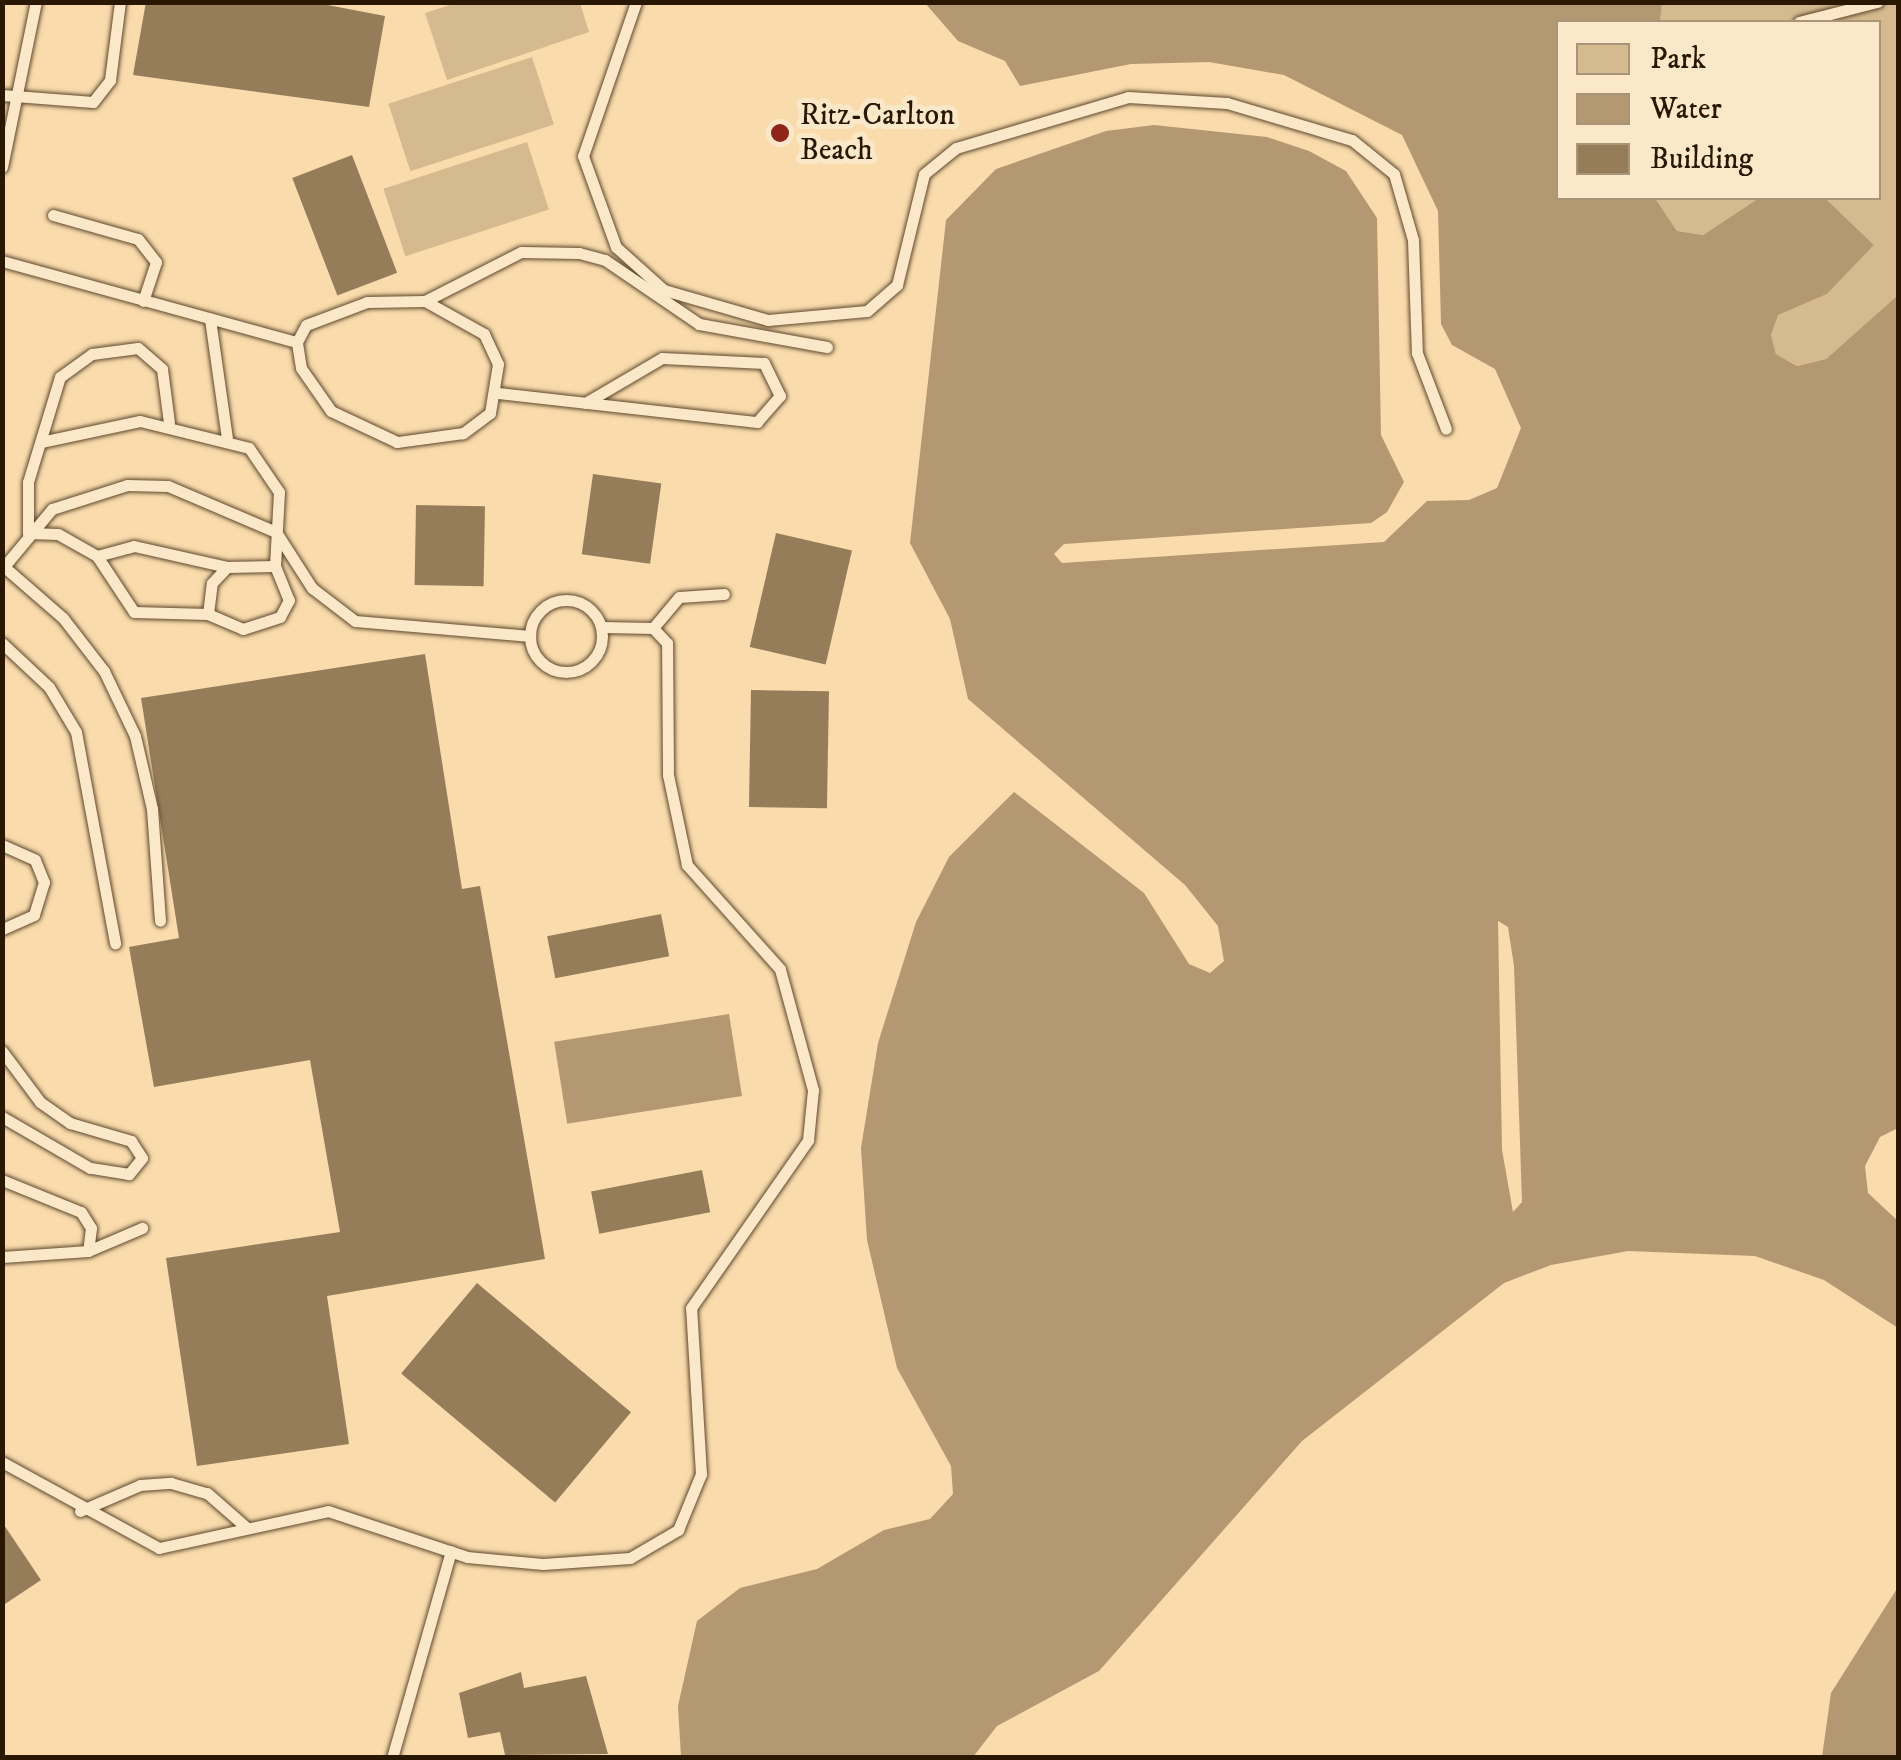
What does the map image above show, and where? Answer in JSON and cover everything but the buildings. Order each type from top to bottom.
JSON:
[{"type":"lane","points":[[2,167],[8,96],[36,2]]},
{"type":"lane","points":[[8,96],[92,102],[110,80],[120,2]]},
{"type":"lane","points":[[636,2],[582,156],[616,247],[685,301],[790,321],[842,319],[886,299],[917,187],[956,148],[1128,97],[1227,103],[1352,140],[1394,174],[1413,240],[1417,352],[1446,429]]},
{"type":"lane","points":[[1807,20],[1877,2]]},
{"type":"lane","points":[[53,215],[138,239],[156,262],[144,301]]},
{"type":"lane","points":[[605,260],[616,247]]},
{"type":"lane","points":[[297,342],[330,310],[425,301],[521,252],[605,260],[699,324],[827,347]]},
{"type":"lane","points":[[2,260],[297,342]]},
{"type":"lane","points":[[297,342],[302,368],[331,411],[396,442],[463,433],[490,413],[498,394],[484,334],[425,301]]},
{"type":"lane","points":[[210,320],[228,438]]},
{"type":"lane","points":[[790,321],[791,342]]},
{"type":"lane","points":[[28,533],[28,482],[60,377],[92,354],[154,356],[170,423]]},
{"type":"lane","points":[[498,394],[757,422],[780,396],[764,363],[662,358],[585,403]]},
{"type":"lane","points":[[28,533],[68,538],[97,556],[134,612],[208,614],[243,629],[280,617],[287,581],[275,566],[270,470],[228,438],[170,423],[92,427],[41,442]]},
{"type":"lane","points":[[160,922],[136,736],[104,671],[3,566],[28,533],[83,494],[127,485],[201,494],[276,532],[312,588],[355,622],[530,636]]},
{"type":"lane","points":[[97,556],[166,547],[227,566],[275,566]]},
{"type":"lane","points":[[208,614],[212,583],[227,566]]},
{"type":"lane","points":[[652,628],[679,597],[724,594]]},
{"type":"lane","points":[[530,636],[552,602],[572,599],[602,627],[652,628]]},
{"type":"lane","points":[[530,636],[546,666],[562,672],[593,660],[602,627]]},
{"type":"lane","points":[[2,1462],[80,1511],[159,1548],[328,1511],[450,1551],[543,1564],[630,1558],[678,1530],[701,1474],[691,1308],[808,1140],[813,1090],[791,991],[707,897],[678,835],[668,776],[674,668],[652,628]]},
{"type":"lane","points":[[2,643],[49,687],[76,732],[115,943]]},
{"type":"lane","points":[[2,832],[3,845],[35,860],[44,882],[34,916],[2,929]]},
{"type":"lane","points":[[2,1050],[40,1102],[70,1123],[131,1141],[142,1158],[128,1174],[90,1168],[2,1118]]},
{"type":"lane","points":[[2,1180],[80,1212],[92,1228],[88,1251]]},
{"type":"lane","points":[[2,1256],[88,1251],[142,1228]]},
{"type":"lane","points":[[80,1511],[140,1485],[171,1483],[208,1493],[247,1528]]},
{"type":"lane","points":[[392,1758],[450,1551]]},
{"type":"green space","points":[[456,3],[580,3],[589,32],[447,80],[425,13]]},
{"type":"green space","points":[[1662,3],[1898,3],[1898,295],[1826,359],[1797,366],[1776,354],[1771,335],[1777,315],[1827,294],[1874,245],[1827,200],[1881,200],[1881,20],[1660,20]]},
{"type":"green space","points":[[532,57],[554,125],[410,171],[388,104]]},
{"type":"green space","points":[[527,142],[549,210],[405,256],[383,189]]},
{"type":"green space","points":[[1656,200],[1756,200],[1703,235],[1677,231]]},
{"type":"water","points":[[925,3],[1662,3],[1660,20],[1556,20],[1556,200],[1656,200],[1677,231],[1703,235],[1756,200],[1827,200],[1874,245],[1827,294],[1778,315],[1771,335],[1776,354],[1797,366],[1826,359],[1898,295],[1898,1128],[1880,1137],[1865,1166],[1868,1193],[1898,1221],[1898,1328],[1824,1280],[1755,1256],[1628,1251],[1551,1265],[1504,1283],[1302,1441],[1099,1671],[997,1726],[973,1757],[681,1757],[678,1706],[697,1621],[740,1588],[817,1569],[884,1530],[930,1519],[953,1494],[951,1466],[897,1368],[867,1240],[861,1148],[878,1043],[916,922],[949,857],[1014,792],[1144,893],[1189,964],[1210,973],[1224,961],[1218,926],[1185,885],[968,699],[950,619],[910,543],[946,220],[996,169],[1106,131],[1154,125],[1267,137],[1309,151],[1346,171],[1377,218],[1381,435],[1404,482],[1387,512],[1371,523],[1064,544],[1054,554],[1062,563],[1384,542],[1427,501],[1469,500],[1497,488],[1521,428],[1495,369],[1452,345],[1441,324],[1438,211],[1402,135],[1284,75],[1209,62],[1131,64],[1020,86],[1005,61],[958,41]],"holes":[[[1498,921],[1508,927],[1514,966],[1522,1202],[1513,1212],[1502,1150]]]},
{"type":"water","points":[[729,1014],[742,1096],[567,1124],[554,1042]]},
{"type":"water","points":[[1898,1587],[1898,1757],[1822,1757],[1831,1693]]},
{"type":"place","name":"Ritz-Carlton Beach","points":[[780,133]]}]
